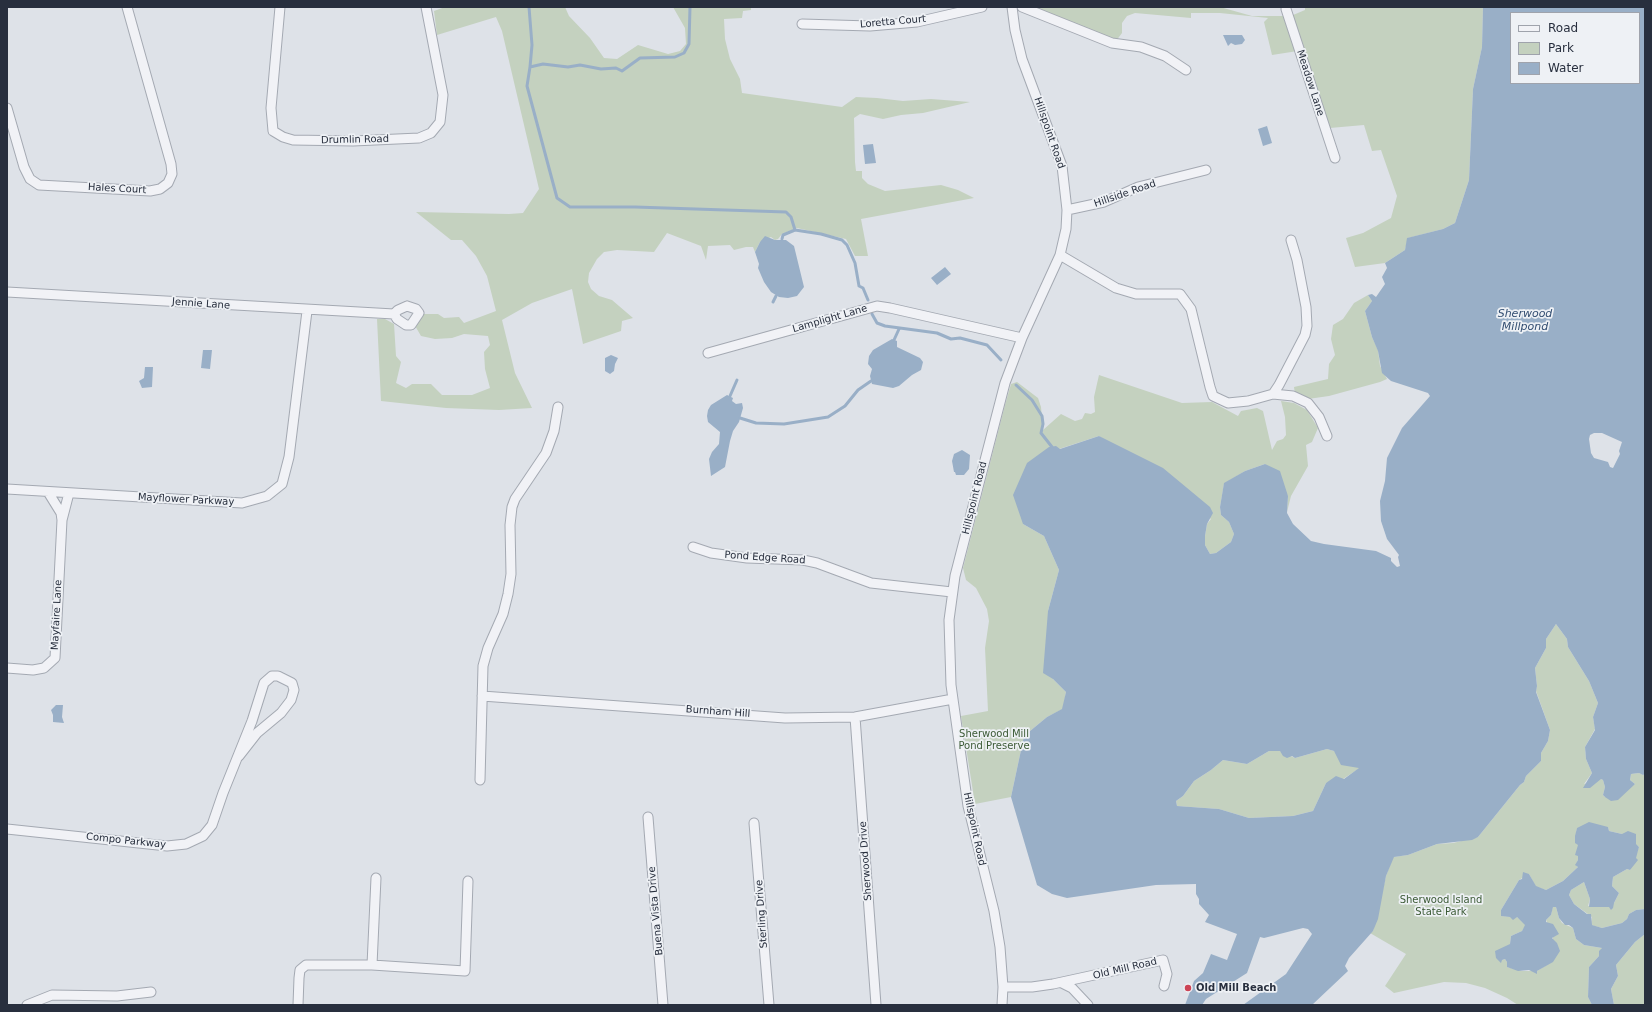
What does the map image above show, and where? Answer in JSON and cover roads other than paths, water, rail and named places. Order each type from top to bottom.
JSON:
[{"type":"street","name":"Hales Court","points":[[7,108],[24,167],[30,179],[39,185],[150,191],[160,189],[168,183],[172,174],[171,164],[127,7]]},
{"type":"street","name":"Drumlin Road","points":[[280,7],[271,108],[273,131],[283,137],[293,140],[353,141],[419,138],[431,133],[440,122],[443,95],[426,7]]},
{"type":"street","name":"Loretta Court","points":[[802,24],[870,26],[916,22],[982,7]]},
{"type":"street","name":"Hillspoint Road","points":[[1002,1005],[1003,987],[998,934],[968,806],[953,699],[949,652],[949,620],[952,592],[1000,398],[1022,338],[1060,255],[1066,229],[1067,210],[1062,166],[1022,59],[1015,30],[1012,7]]},
{"type":"street","points":[[1022,7],[1112,43],[1141,47],[1165,56],[1186,70]]},
{"type":"street","name":"Meadow Lane","points":[[1286,8],[1335,158]]},
{"type":"street","name":"Hillside Road","points":[[1067,210],[1104,202],[1138,187],[1206,170]]},
{"type":"street","points":[[1273,394],[1280,385],[1305,336],[1307,326],[1306,307],[1297,260],[1290,240]]},
{"type":"street","points":[[1060,255],[1116,288],[1136,294],[1175,293],[1184,297],[1192,309],[1213,396],[1228,403],[1248,401],[1273,394],[1293,396],[1308,403],[1319,417],[1328,436]]},
{"type":"street","name":"Jennie Lane","points":[[7,292],[306,311],[349,311],[394,314]]},
{"type":"street","name":"Lamplight Lane","points":[[708,353],[877,306],[1022,338]]},
{"type":"street","name":"Mayflower Parkway","points":[[7,489],[242,503],[267,496],[282,484],[289,457],[306,311]]},
{"type":"street","points":[[480,780],[483,666],[508,594],[511,574],[510,525],[512,507],[515,499],[546,453],[554,431],[558,407]]},
{"type":"street","name":"Mayfaire Lane","points":[[7,668],[33,670],[44,668],[55,658],[62,520],[61,513],[48,492]]},
{"type":"street","name":"Mayfaire Lane","points":[[62,520],[69,493]]},
{"type":"street","name":"Pond Edge Road","points":[[693,547],[711,553],[747,558],[803,560],[816,563],[871,583],[952,592]]},
{"type":"street","name":"Compo Parkway","points":[[7,829],[167,846],[186,844],[203,836],[212,825],[223,793],[252,721],[260,691],[266,679],[272,676],[278,676],[292,683],[294,690],[291,700],[281,712],[257,733],[238,756]]},
{"type":"street","name":"Burnham Hill","points":[[482,696],[785,718],[855,717],[953,699]]},
{"type":"street","name":"Sherwood Drive","points":[[855,717],[876,1005]]},
{"type":"street","name":"Buena Vista Drive","points":[[648,817],[663,1005]]},
{"type":"street","name":"Sterling Drive","points":[[754,823],[769,1005]]},
{"type":"street","points":[[372,965],[376,878]]},
{"type":"street","points":[[298,1005],[300,970],[306,965],[372,965],[465,971],[468,881]]},
{"type":"street","name":"Old Mill Road","points":[[1003,987],[1032,987],[1062,983],[1163,960],[1167,974],[1164,986]]},
{"type":"street","points":[[1062,983],[1076,991],[1088,1005]]},
{"type":"street","points":[[27,1005],[52,995],[117,996],[150,992]]},
{"type":"water","name":"Sherwood Millpond","points":[[1483,7],[1645,7],[1645,774],[1631,774],[1630,780],[1635,784],[1618,800],[1611,801],[1603,795],[1605,787],[1603,780],[1601,779],[1590,788],[1583,788],[1592,773],[1586,759],[1585,747],[1595,730],[1593,717],[1598,703],[1589,681],[1568,647],[1567,639],[1556,624],[1546,639],[1546,648],[1535,668],[1537,686],[1536,692],[1550,730],[1548,741],[1541,753],[1541,761],[1526,776],[1524,782],[1478,837],[1472,840],[1437,844],[1408,855],[1394,857],[1386,876],[1378,919],[1373,931],[1349,958],[1345,966],[1348,971],[1312,1005],[1243,1005],[1286,974],[1312,934],[1308,929],[1303,928],[1264,938],[1260,937],[1247,973],[1206,999],[1202,1005],[1185,1005],[1194,981],[1203,973],[1211,954],[1227,960],[1237,934],[1205,922],[1209,915],[1199,904],[1199,899],[1196,894],[1196,884],[1156,885],[1067,898],[1052,894],[1037,885],[1011,797],[1024,736],[1047,717],[1062,709],[1066,692],[1053,679],[1043,673],[1048,611],[1059,570],[1044,536],[1023,524],[1013,495],[1027,463],[1049,447],[1056,446],[1060,449],[1099,436],[1163,468],[1210,507],[1213,513],[1207,524],[1205,545],[1210,554],[1216,553],[1231,542],[1234,534],[1229,522],[1221,515],[1220,507],[1224,483],[1245,471],[1265,464],[1280,471],[1288,496],[1287,513],[1293,524],[1311,541],[1376,551],[1391,558],[1391,561],[1397,567],[1400,566],[1399,555],[1387,539],[1381,521],[1380,501],[1385,481],[1387,458],[1402,428],[1430,396],[1428,393],[1391,381],[1382,373],[1378,351],[1372,337],[1365,311],[1372,301],[1368,295],[1372,294],[1376,297],[1385,284],[1382,277],[1387,268],[1385,263],[1405,250],[1407,238],[1443,229],[1455,223],[1469,180],[1473,89],[1482,47]],"holes":[[[1594,433],[1602,433],[1622,442],[1619,451],[1620,454],[1613,468],[1610,467],[1608,462],[1594,458],[1591,453],[1589,439],[1590,435]],[[1327,749],[1334,751],[1341,765],[1359,768],[1344,779],[1336,776],[1326,783],[1313,811],[1293,816],[1249,818],[1219,809],[1177,806],[1176,801],[1183,796],[1194,781],[1223,760],[1247,764],[1269,751],[1280,751],[1283,756],[1287,758],[1292,756],[1295,758]]]},
{"type":"water","points":[[1223,35],[1242,35],[1245,40],[1242,44],[1235,45],[1231,43],[1228,46]]},
{"type":"water","points":[[1267,126],[1272,143],[1263,146],[1258,129]]},
{"type":"water","points":[[873,144],[876,163],[865,164],[863,145]]},
{"type":"water","points":[[765,236],[775,240],[786,240],[794,246],[804,287],[797,296],[788,298],[779,297],[771,292],[764,282],[758,268],[759,264],[755,252]]},
{"type":"water","points":[[945,267],[951,274],[937,285],[931,278]]},
{"type":"water","points":[[892,339],[897,341],[897,347],[920,358],[923,362],[921,370],[912,375],[899,386],[893,388],[872,384],[870,376],[872,369],[868,364],[869,356],[873,350]]},
{"type":"water","points":[[203,350],[212,350],[210,369],[201,368]]},
{"type":"water","points":[[611,355],[618,358],[614,371],[610,374],[605,371],[605,358]]},
{"type":"water","points":[[145,367],[153,367],[152,387],[142,388],[139,381],[144,378]]},
{"type":"water","points":[[727,395],[733,398],[732,401],[736,404],[742,403],[743,408],[739,422],[733,431],[725,467],[711,476],[709,459],[712,452],[719,444],[720,432],[708,422],[708,410],[711,405]]},
{"type":"water","points":[[962,450],[970,455],[969,469],[964,475],[956,475],[952,461],[954,454]]},
{"type":"water","points":[[56,705],[63,705],[62,717],[64,723],[53,722],[51,710]]},
{"type":"water","points":[[1589,822],[1608,827],[1609,831],[1622,834],[1628,831],[1636,834],[1636,844],[1639,847],[1636,858],[1638,860],[1630,870],[1627,869],[1613,877],[1612,886],[1619,893],[1611,910],[1609,907],[1589,907],[1590,899],[1584,882],[1571,890],[1569,895],[1574,904],[1587,914],[1591,914],[1592,925],[1602,928],[1622,923],[1627,919],[1629,914],[1636,910],[1645,909],[1645,934],[1635,942],[1616,965],[1618,976],[1611,989],[1614,1005],[1592,1005],[1588,997],[1589,967],[1599,956],[1599,951],[1602,948],[1584,945],[1576,939],[1573,928],[1569,925],[1565,925],[1559,918],[1556,907],[1553,907],[1551,915],[1546,922],[1553,924],[1559,934],[1552,938],[1557,943],[1560,951],[1553,962],[1537,971],[1537,974],[1529,970],[1518,971],[1507,967],[1507,962],[1505,959],[1502,960],[1501,963],[1496,958],[1495,951],[1510,944],[1511,936],[1522,931],[1525,925],[1517,917],[1513,920],[1510,917],[1501,916],[1501,910],[1519,880],[1522,879],[1523,872],[1529,874],[1536,886],[1546,890],[1563,881],[1578,867],[1575,865],[1578,860],[1578,856],[1575,855],[1578,845],[1575,843],[1577,828]]},
{"type":"waterway","points":[[529,7],[532,45],[530,67]]},
{"type":"waterway","points":[[690,7],[689,44],[684,53],[675,57],[640,58],[622,71],[616,68],[601,69],[580,65],[568,67],[543,64],[530,67],[527,86],[557,198],[570,207],[635,207],[786,212],[791,217],[795,230],[821,234],[842,240],[847,245],[855,263],[859,286],[863,288],[868,300]]},
{"type":"waterway","points":[[782,239],[783,235],[795,230]]},
{"type":"waterway","points":[[773,302],[776,296]]},
{"type":"waterway","points":[[872,314],[877,323],[885,326],[937,333],[951,339],[960,338],[987,345],[1001,360]]},
{"type":"waterway","points":[[894,340],[899,329]]},
{"type":"waterway","points":[[730,396],[737,380]]},
{"type":"waterway","points":[[740,418],[756,423],[784,424],[828,417],[845,406],[858,390],[871,381]]},
{"type":"waterway","points":[[1016,385],[1032,400],[1042,416],[1043,424],[1041,433],[1052,447]]},
{"type":"place","name":"Old Mill Beach","points":[[1188,988]]},
{"type":"park label","name":"Sherwood Mill Pond Preserve","points":[[994,740]]},
{"type":"park label","name":"Sherwood Island State Park","points":[[1441,906]]}]
